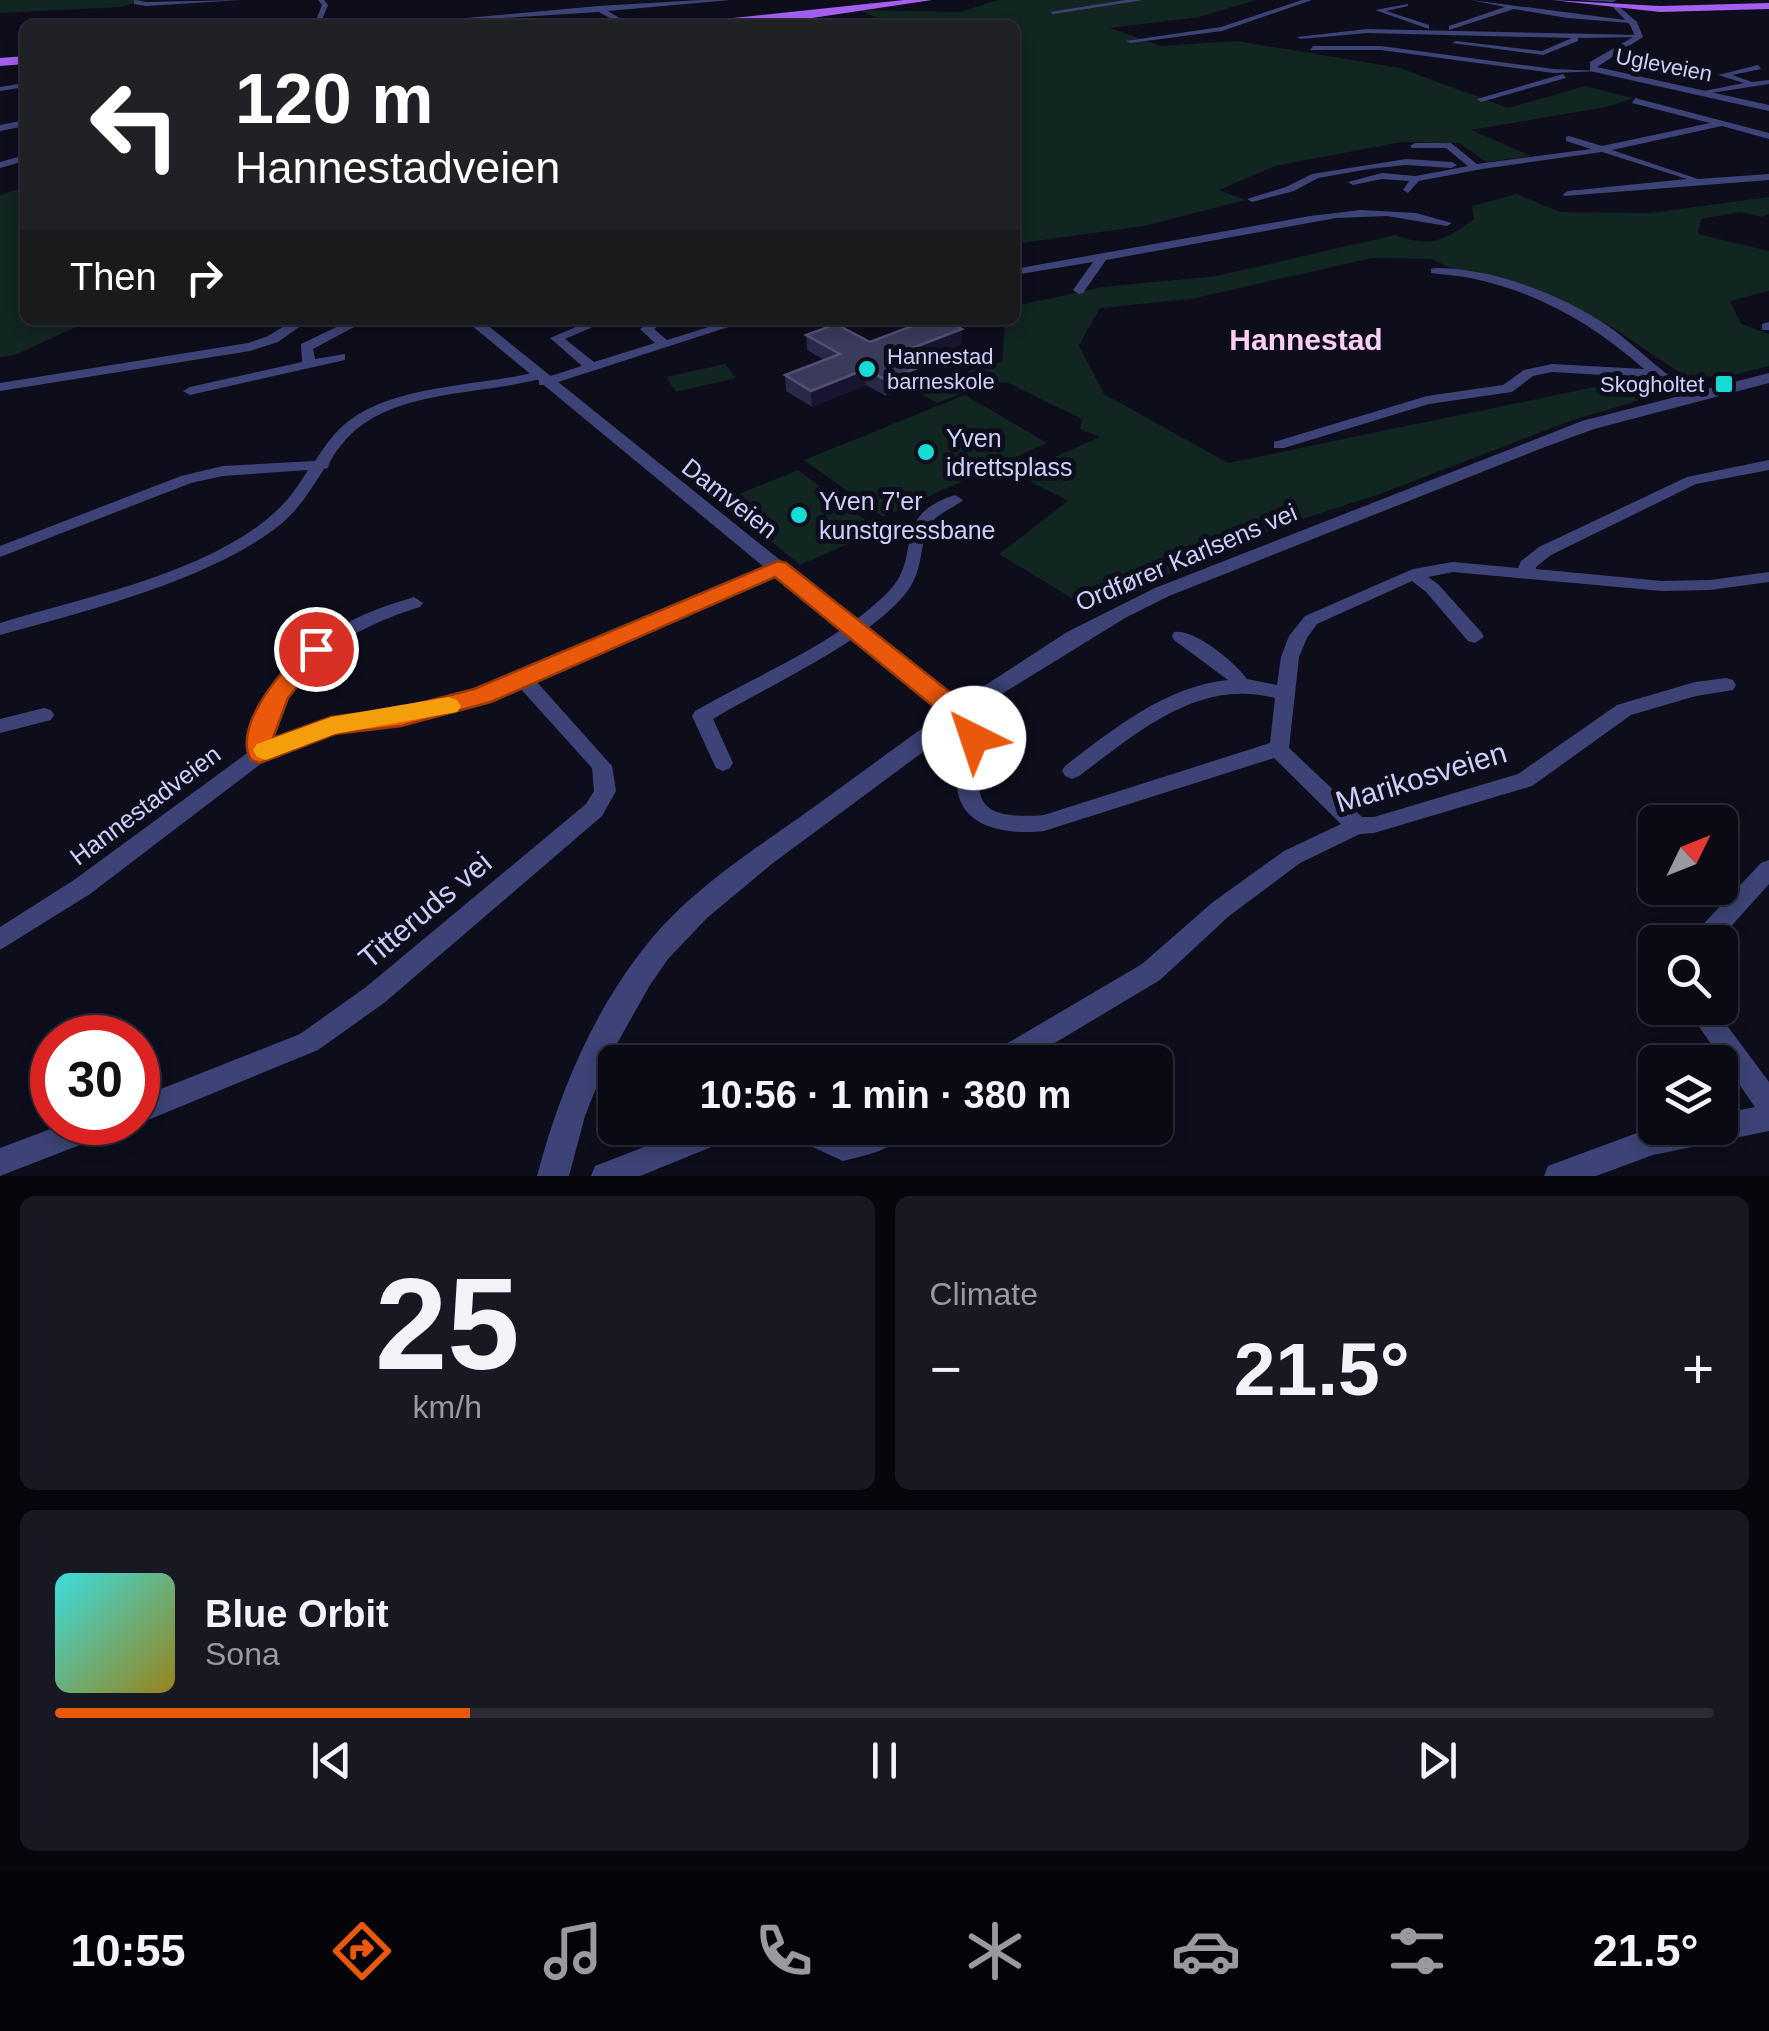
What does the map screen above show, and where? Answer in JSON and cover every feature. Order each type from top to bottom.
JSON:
[{"type":"main road","points":[[757,20],[927,0]]},
{"type":"main road","points":[[1557,0],[1705,10],[1769,6]]},
{"type":"street","points":[[137,0],[136,3],[161,6],[239,0]]},
{"type":"street","points":[[580,0],[618,20]]},
{"type":"street","points":[[463,20],[727,0]]},
{"type":"street","points":[[1053,12],[1141,0]]},
{"type":"street","points":[[1130,41],[1222,29],[1308,0]]},
{"type":"street","points":[[1474,0],[1630,21]]},
{"type":"street","name":"Ugleveien","points":[[1613,3],[1639,37],[1593,64],[1597,71],[1769,108]]},
{"type":"street","points":[[680,4],[704,20]]},
{"type":"street","points":[[1406,5],[1378,10],[1440,32],[1512,7]]},
{"type":"street","points":[[768,20],[773,19]]},
{"type":"street","points":[[1301,37],[1355,31],[1639,37]]},
{"type":"street","points":[[1440,32],[1441,38],[1451,42],[1535,53],[1566,44],[1575,40],[1574,36]]},
{"type":"street","points":[[1313,48],[1381,48],[1564,72],[1597,71]]},
{"type":"street","points":[[1753,84],[1722,75],[1758,67]]},
{"type":"street","points":[[1482,99],[1561,77],[1564,72]]},
{"type":"street","points":[[1698,92],[1769,82]]},
{"type":"street","points":[[1635,101],[1769,136]]},
{"type":"street","points":[[1252,199],[1290,189],[1315,176],[1369,166],[1477,165],[1606,150],[1669,132],[1727,123]]},
{"type":"street","points":[[1569,139],[1702,182]]},
{"type":"street","points":[[1415,146],[1448,145],[1477,165]]},
{"type":"street","points":[[1354,182],[1382,176],[1416,179],[1477,165]]},
{"type":"street","points":[[1568,194],[1769,177]]},
{"type":"street","points":[[1408,190],[1416,179]]},
{"type":"street","points":[[1020,271],[1342,212],[1376,211],[1446,223]]},
{"type":"street","points":[[1078,290],[1102,257]]},
{"type":"street","points":[[1435,271],[1452,269],[1483,276],[1586,319],[1692,397]]},
{"type":"street","points":[[0,387],[250,348],[295,325]]},
{"type":"street","points":[[309,364],[306,347],[351,325]]},
{"type":"street","name":"Damveien","points":[[478,325],[957,714]]},
{"type":"street","points":[[590,325],[556,338],[591,366]]},
{"type":"street","points":[[653,325],[646,329],[663,343]]},
{"type":"street","points":[[0,629],[185,569],[236,547],[294,504],[344,433],[380,409],[540,379],[726,325]]},
{"type":"street","points":[[190,391],[340,357]]},
{"type":"street","points":[[1279,445],[1428,400],[1507,389],[1529,373],[1552,368],[1656,374]]},
{"type":"street","name":"Ordfører Karlsens vei","points":[[553,1176],[562,1136],[594,1058],[628,994],[683,922],[722,888],[957,714],[1102,619],[1162,592],[1539,442],[1692,397],[1767,380]]},
{"type":"street","points":[[0,552],[186,479],[224,471],[323,465]]},
{"type":"street","points":[[1527,574],[1527,565],[1545,551],[1692,480],[1769,465]]},
{"type":"street","points":[[723,763],[702,716],[853,627],[902,588],[911,569],[920,522],[955,500]]},
{"type":"street","points":[[1278,750],[1290,657],[1298,636],[1311,620],[1413,574],[1453,567],[1662,586],[1710,585],[1769,576]]},
{"type":"street","name":"Hannestadveien","points":[[0,940],[82,887],[260,754],[331,726],[448,706],[778,568]]},
{"type":"street","points":[[1413,574],[1432,588],[1474,637]]},
{"type":"street","points":[[260,754],[258,743],[276,694],[316,649],[378,612],[414,603]]},
{"type":"street","points":[[1181,636],[1232,671],[1241,685]]},
{"type":"street","name":"Titteruds vei","points":[[160,1102],[309,1042],[375,995],[594,810],[605,790],[602,766],[522,678]]},
{"type":"street","points":[[1072,771],[1126,730],[1180,702],[1241,685],[1287,694]]},
{"type":"street","name":"Marikosveien","points":[[1029,1045],[1152,972],[1221,909],[1292,856],[1358,826],[1374,825],[1525,780],[1624,710],[1695,689],[1726,685]]},
{"type":"street","points":[[957,714],[974,726],[966,787],[973,804],[993,821],[1017,826],[1044,823],[1278,750],[1358,826]]},
{"type":"street","points":[[0,726],[44,715]]},
{"type":"street","points":[[1718,925],[1769,870]]},
{"type":"street","points":[[1711,1025],[1769,1104]]},
{"type":"street","points":[[1558,1176],[1653,1141],[1769,1118]]},
{"type":"street","points":[[0,1162],[45,1145]]},
{"type":"street","points":[[605,1176],[683,1145]]},
{"type":"green space","points":[[0,0],[143,0],[121,7],[0,13]]},
{"type":"green space","points":[[998,0],[1256,0],[1199,17],[1110,28],[1161,46],[1236,41],[1400,68],[1508,108],[1585,86],[1633,98],[1607,107],[1471,130],[1531,156],[1486,162],[1460,143],[1402,142],[1275,166],[1219,190],[1245,200],[1144,226],[1020,243],[1020,20],[883,20],[857,10],[960,12]]},
{"type":"green space","points":[[20,189],[20,325],[80,325],[15,355],[0,357],[0,195]]},
{"type":"green space","points":[[1517,194],[1560,212],[1651,213],[1769,197],[1769,214],[1762,217],[1740,212],[1701,219],[1698,234],[1769,251],[1769,291],[1730,301],[1741,324],[1769,334],[1769,366],[1730,376],[1686,377],[1612,327],[1539,292],[1452,269],[1432,259],[1372,258],[1191,299],[1100,308],[1079,345],[1104,394],[1228,463],[1614,383],[1656,383],[1667,392],[1570,421],[1380,494],[1290,523],[1088,608],[999,554],[1068,501],[1016,474],[1100,437],[1080,429],[1082,419],[1008,383],[990,382],[937,403],[910,388],[1002,362],[1005,325],[1020,325],[1020,305],[1103,287],[1217,276],[1395,235],[1418,241],[1437,240],[1474,219],[1472,206]]},
{"type":"green space","points":[[725,364],[736,378],[676,392],[666,377]]},
{"type":"green space","name":"Yven idrettsplass","points":[[965,395],[1047,443],[883,517],[804,460]]},
{"type":"green space","name":"Yven 7'er kunstgressbane","points":[[798,470],[879,530],[800,565],[722,501]]},
{"type":"building","points":[[838,325],[870,342],[915,325],[954,325],[962,329],[894,355],[917,368],[886,380],[866,369],[811,391],[785,375],[840,354],[806,335]]},
{"type":"slow traffic","points":[[266,750],[331,726],[448,706]]},
{"type":"place","name":"Hannestad barneskole","points":[[867,369]]},
{"type":"place","name":"Skogholtet","points":[[1724,384]]},
{"type":"place","name":"Yven idrettsplass","points":[[926,452]]},
{"type":"place","name":"Yven 7'er kunstgressbane","points":[[799,515]]},
{"type":"district","name":"Hannestad","points":[[1306,339]]},
{"type":"route","points":[[316,649],[276,694],[258,743],[260,754],[331,726],[401,717],[482,696],[624,631],[778,568],[974,726],[974,738]]}]
